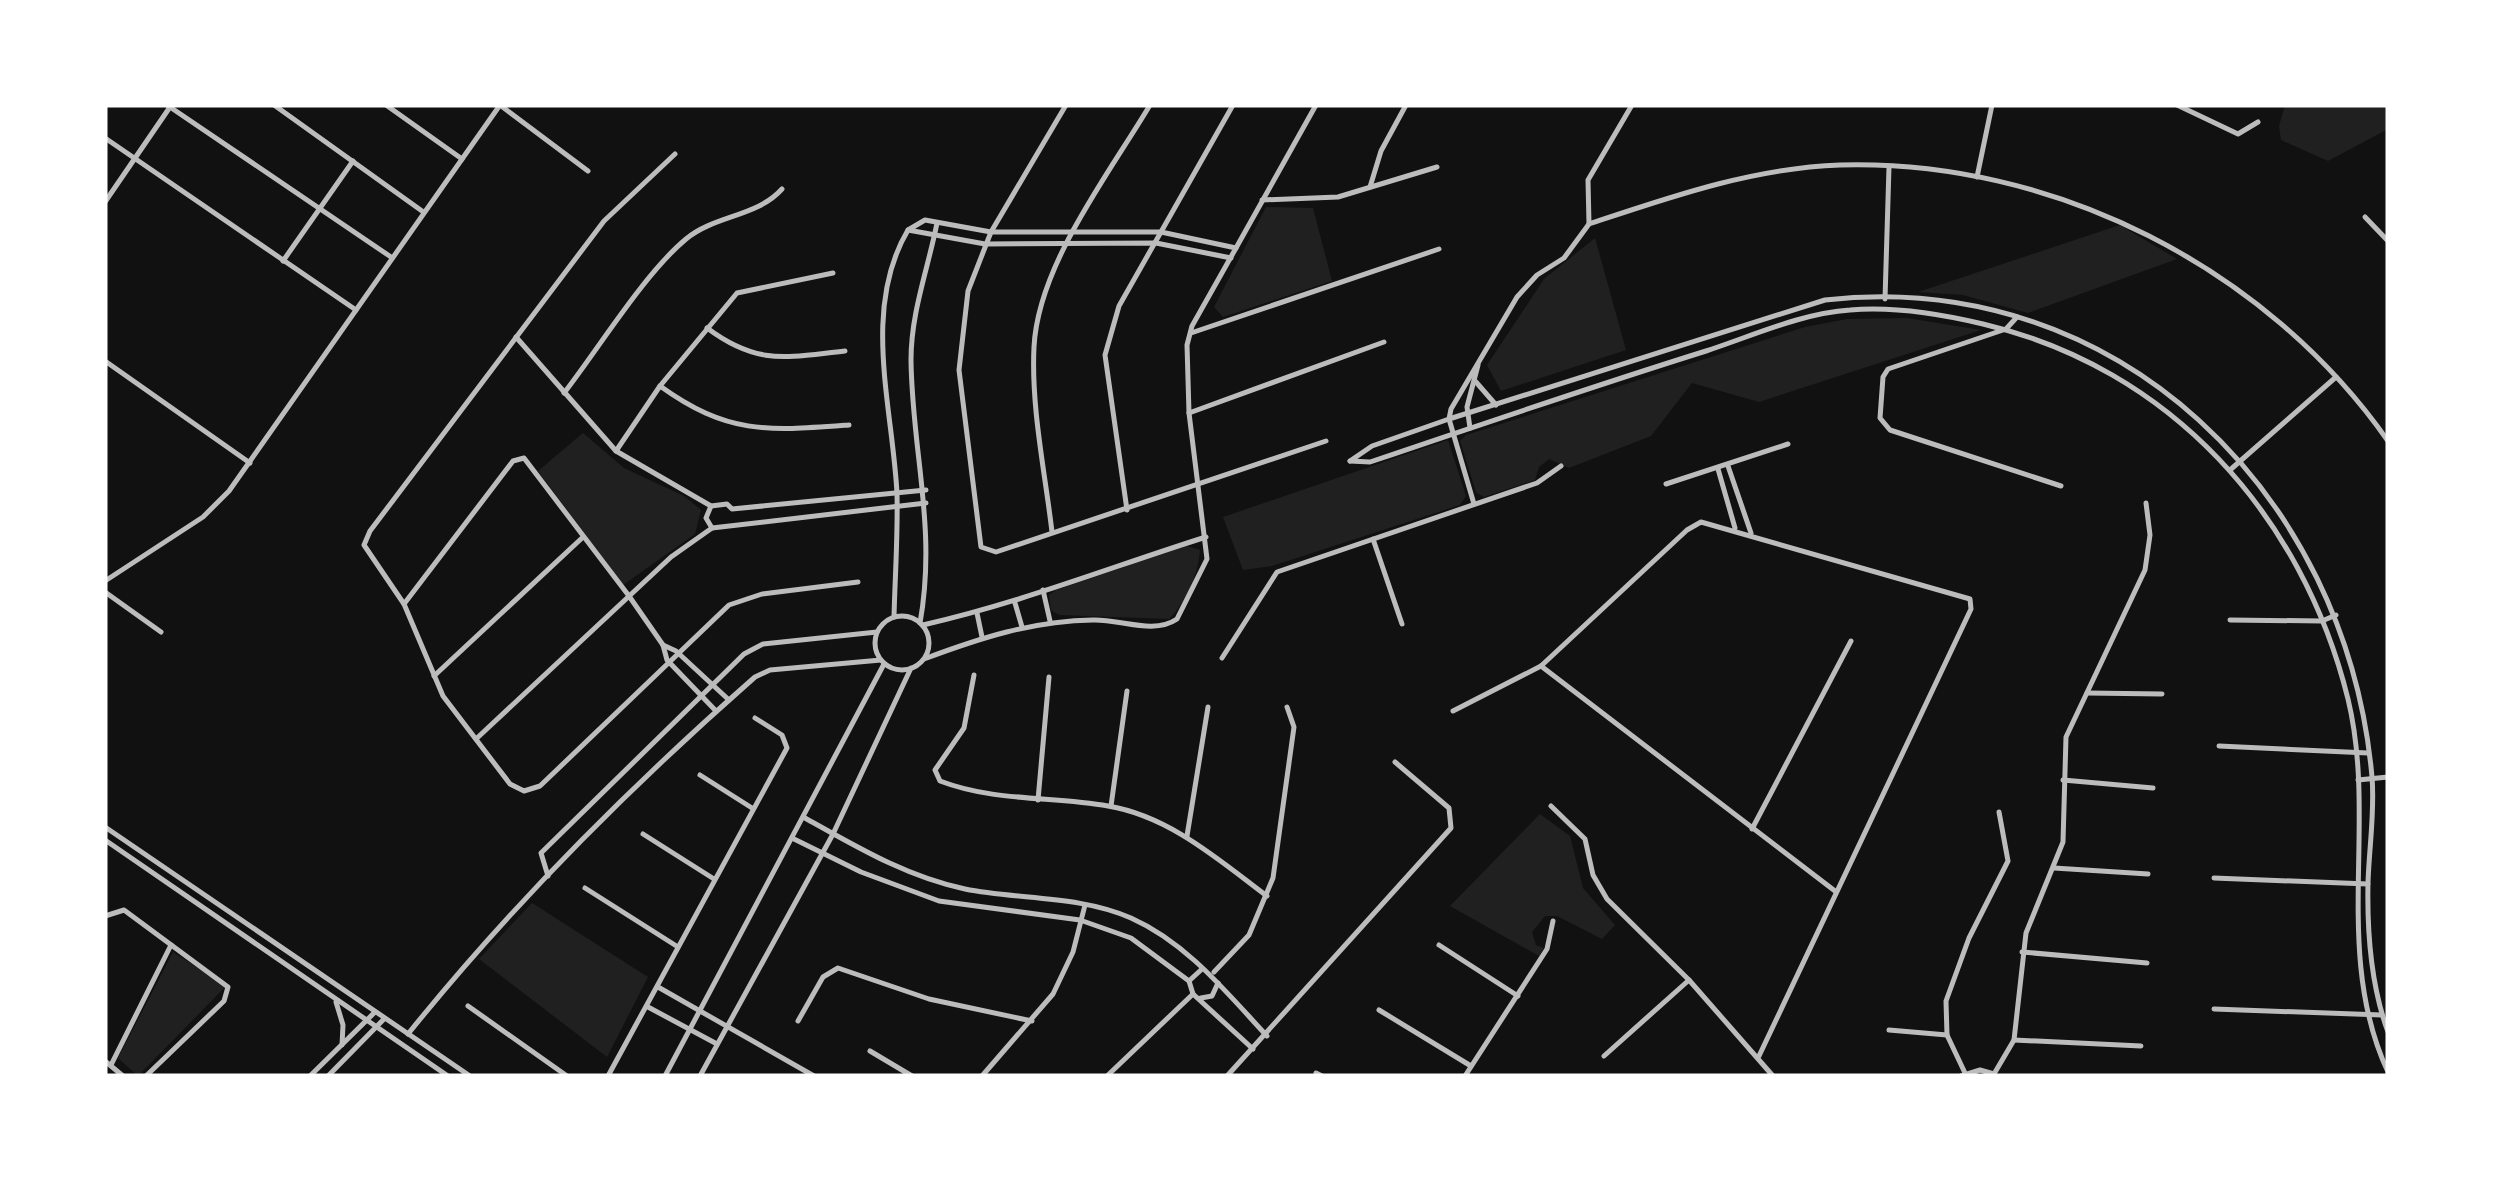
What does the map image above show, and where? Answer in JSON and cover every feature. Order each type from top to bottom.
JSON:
[{"type":"street","points":[[274,105],[423,212]]},
{"type":"street","points":[[386,105],[462,158]]},
{"type":"street","points":[[105,581],[202,517],[250,464],[500,105],[588,171]]},
{"type":"street","points":[[1066,105],[991,232],[968,291],[959,370],[978,542],[985,552],[996,552],[1127,510],[1326,441]]},
{"type":"street","points":[[1052,533],[1034,344],[1040,310],[1067,242],[1150,105]]},
{"type":"street","points":[[1127,510],[1105,355],[1119,306],[1233,105]]},
{"type":"street","points":[[700,1076],[833,834],[911,668],[924,659],[982,637],[1050,621],[1116,620],[1157,627],[1173,623],[1202,574],[1206,537],[1189,413],[1189,334],[1316,105]]},
{"type":"street","points":[[1370,187],[1381,151],[1406,105]]},
{"type":"street","points":[[1589,224],[1588,180],[1632,105]]},
{"type":"street","points":[[1977,177],[1992,105]]},
{"type":"street","points":[[2177,105],[2238,134],[2258,122]]},
{"type":"street","points":[[105,202],[170,106],[390,258]]},
{"type":"street","points":[[105,138],[356,310]]},
{"type":"street","points":[[675,154],[614,209],[364,542],[404,604],[433,677],[510,784],[524,792],[540,786],[714,614],[743,599],[858,582]]},
{"type":"street","points":[[283,261],[354,160]]},
{"type":"street","points":[[1474,504],[1449,419],[1478,362],[1527,284],[1564,258],[1589,224],[1670,197],[1773,173],[1839,166],[1977,177],[2057,196],[2134,226],[2230,282],[2336,376],[2388,441]]},
{"type":"street","points":[[1262,200],[1322,200],[1437,167]]},
{"type":"street","points":[[1884,310],[1889,167]]},
{"type":"street","points":[[564,394],[683,242],[717,220],[766,204],[782,189]]},
{"type":"street","points":[[2364,216],[2388,241]]},
{"type":"street","points":[[548,876],[542,853],[744,654],[763,644],[877,632],[894,617],[897,507],[882,349],[888,293],[908,230],[920,220],[991,232],[1161,232],[1236,248]]},
{"type":"street","points":[[924,659],[929,642],[921,624],[927,580],[926,490],[912,357],[917,304],[937,222]]},
{"type":"street","points":[[908,230],[985,244],[1156,243],[1231,258]]},
{"type":"street","points":[[1189,334],[1439,249]]},
{"type":"street","points":[[616,450],[706,328],[744,289],[832,274]]},
{"type":"street","points":[[2388,1032],[2371,958],[2368,884],[2372,778],[2356,679],[2336,615],[2276,504],[2242,461],[2160,385],[2109,354],[2017,316],[1941,298],[1885,294],[1825,300],[1449,419],[1372,446],[1350,461],[1370,462],[1816,316],[1884,310],[1951,316],[2044,339],[2150,396],[2230,470],[2294,562],[2322,621],[2349,705],[2358,780],[2355,884],[2359,965],[2368,1016],[2388,1072]]},
{"type":"street","points":[[2017,316],[2006,329],[1888,370],[1880,418],[1890,430],[2061,486]]},
{"type":"street","points":[[706,328],[734,348],[763,358],[845,350]]},
{"type":"street","points":[[516,337],[616,450],[710,506],[732,509],[926,490]]},
{"type":"street","points":[[1189,413],[1384,342]]},
{"type":"street","points":[[105,361],[250,464]]},
{"type":"street","points":[[1470,428],[1466,414],[1478,362]]},
{"type":"street","points":[[2230,470],[2336,376]]},
{"type":"street","points":[[1476,382],[1496,405]]},
{"type":"street","points":[[660,386],[698,413],[742,428],[848,425]]},
{"type":"street","points":[[1666,484],[1788,444]]},
{"type":"street","points":[[404,604],[520,457],[528,460],[582,538],[629,596],[663,645],[667,660],[716,712]]},
{"type":"street","points":[[1222,658],[1278,572],[1537,484],[1561,466]]},
{"type":"street","points":[[1728,466],[1751,534]]},
{"type":"street","points":[[1718,469],[1736,529]]},
{"type":"street","points":[[850,497],[851,512]]},
{"type":"street","points":[[1999,812],[2008,861],[1949,988],[1947,1035],[1963,1075],[1980,1070],[1995,1075],[2014,1040],[2022,952],[2063,842],[2066,737],[2145,570],[2150,535],[2146,502]]},
{"type":"street","points":[[476,740],[671,557],[712,528],[926,503]]},
{"type":"street","points":[[710,506],[706,518],[712,528]]},
{"type":"street","points":[[732,509],[733,525]]},
{"type":"street","points":[[1453,711],[1541,666],[1696,524],[1736,529],[1966,596],[1972,604],[1759,1056]]},
{"type":"street","points":[[894,617],[921,624],[977,613],[1206,537]]},
{"type":"street","points":[[433,677],[582,538]]},
{"type":"street","points":[[1373,539],[1402,624]]},
{"type":"street","points":[[1043,589],[1050,621]]},
{"type":"street","points":[[105,592],[162,632]]},
{"type":"street","points":[[1015,603],[1022,626]]},
{"type":"street","points":[[977,613],[982,637]]},
{"type":"street","points":[[2230,620],[2322,621],[2336,615]]},
{"type":"street","points":[[877,632],[876,652],[883,662]]},
{"type":"street","points":[[1752,829],[1851,641]]},
{"type":"street","points":[[663,645],[676,651],[729,700]]},
{"type":"street","points":[[665,1076],[806,818],[883,662]]},
{"type":"street","points":[[408,1034],[458,970],[548,876],[716,712],[770,670],[883,662],[911,668]]},
{"type":"street","points":[[1541,666],[1835,891]]},
{"type":"street","points":[[974,675],[964,728],[937,762],[936,776],[944,783],[1038,800],[1111,806],[1187,836],[1267,896]]},
{"type":"street","points":[[1038,800],[1049,677]]},
{"type":"street","points":[[1111,806],[1127,690]]},
{"type":"street","points":[[2087,693],[2162,694]]},
{"type":"street","points":[[1187,836],[1208,707]]},
{"type":"street","points":[[1213,973],[1249,935],[1267,896],[1278,851],[1294,727],[1287,707]]},
{"type":"street","points":[[608,1076],[787,748],[786,738],[755,718]]},
{"type":"street","points":[[2220,746],[2368,753]]},
{"type":"street","points":[[1227,1076],[1452,828],[1449,808],[1395,762]]},
{"type":"street","points":[[700,775],[753,809]]},
{"type":"street","points":[[2358,780],[2388,777]]},
{"type":"street","points":[[2064,780],[2152,788]]},
{"type":"street","points":[[1551,806],[1585,840],[1593,875],[1607,899],[1688,980],[1774,1076]]},
{"type":"street","points":[[806,818],[869,856],[964,889],[1085,905],[1132,919],[1202,970],[1213,973],[1267,1036]]},
{"type":"street","points":[[105,827],[470,1076]]},
{"type":"street","points":[[643,834],[714,879]]},
{"type":"street","points":[[794,839],[861,872],[939,901],[1080,920],[1130,938],[1189,981],[1193,994],[1253,1049]]},
{"type":"street","points":[[105,840],[448,1076]]},
{"type":"street","points":[[861,872],[869,856]]},
{"type":"street","points":[[2054,868],[2148,874]]},
{"type":"street","points":[[2214,878],[2368,884]]},
{"type":"street","points":[[585,888],[678,947]]},
{"type":"street","points":[[982,1076],[1032,1021],[1062,980],[1085,905]]},
{"type":"street","points":[[105,916],[124,910],[225,982],[228,992],[146,1076]]},
{"type":"street","points":[[1465,1076],[1547,948],[1552,921]]},
{"type":"street","points":[[108,1076],[171,945]]},
{"type":"street","points":[[1439,945],[1518,996]]},
{"type":"street","points":[[2022,952],[2147,963]]},
{"type":"street","points":[[798,1021],[832,969],[849,970],[929,999],[1032,1021]]},
{"type":"street","points":[[1189,981],[1202,970]]},
{"type":"street","points":[[1604,1056],[1688,980]]},
{"type":"street","points":[[1200,998],[1212,996],[1218,982]]},
{"type":"street","points":[[658,987],[814,1076]]},
{"type":"street","points":[[1106,1076],[1193,994]]},
{"type":"street","points":[[334,1000],[343,1025],[342,1046]]},
{"type":"street","points":[[468,1006],[567,1076]]},
{"type":"street","points":[[648,1006],[717,1044]]},
{"type":"street","points":[[2214,1009],[2382,1015]]},
{"type":"street","points":[[1379,1010],[1471,1066]]},
{"type":"street","points":[[310,1076],[374,1012]]},
{"type":"street","points":[[328,1076],[384,1019]]},
{"type":"street","points":[[1889,1030],[1947,1035]]},
{"type":"street","points":[[2014,1040],[2141,1046]]},
{"type":"street","points":[[870,1051],[912,1076]]},
{"type":"street","points":[[110,1065],[123,1076]]},
{"type":"shaded area","points":[[2285,105],[2388,105],[2388,129],[2328,161],[2281,140],[2279,126]]},
{"type":"shaded area","points":[[1266,207],[1313,208],[1332,281],[1223,317],[1214,307]]},
{"type":"shaded area","points":[[2120,225],[2177,259],[2028,313],[1963,295],[1918,292]]},
{"type":"shaded area","points":[[1595,238],[1626,350],[1501,391],[1487,365],[1544,279]]},
{"type":"shaded area","points":[[1907,318],[1981,330],[1759,402],[1692,383],[1651,436],[1569,468],[1549,459],[1539,467],[1535,480],[1484,497],[1476,492],[1460,441],[1466,435],[1805,327],[1847,319]]},
{"type":"shaded area","points":[[583,433],[624,468],[684,496],[701,510],[695,534],[623,585],[538,471]]},
{"type":"shaded area","points":[[1448,440],[1466,496],[1460,505],[1272,566],[1243,570],[1223,517]]},
{"type":"shaded area","points":[[1187,546],[1200,550],[1197,569],[1186,596],[1169,619],[1059,615],[1051,610],[1049,595],[1056,590]]},
{"type":"shaded area","points":[[1540,814],[1570,836],[1583,888],[1615,925],[1602,939],[1557,916],[1545,916],[1532,932],[1536,945],[1544,948],[1539,956],[1450,906]]},
{"type":"shaded area","points":[[532,903],[648,977],[607,1057],[479,959]]},
{"type":"shaded area","points":[[173,952],[226,986],[138,1076],[118,1058]]}]
